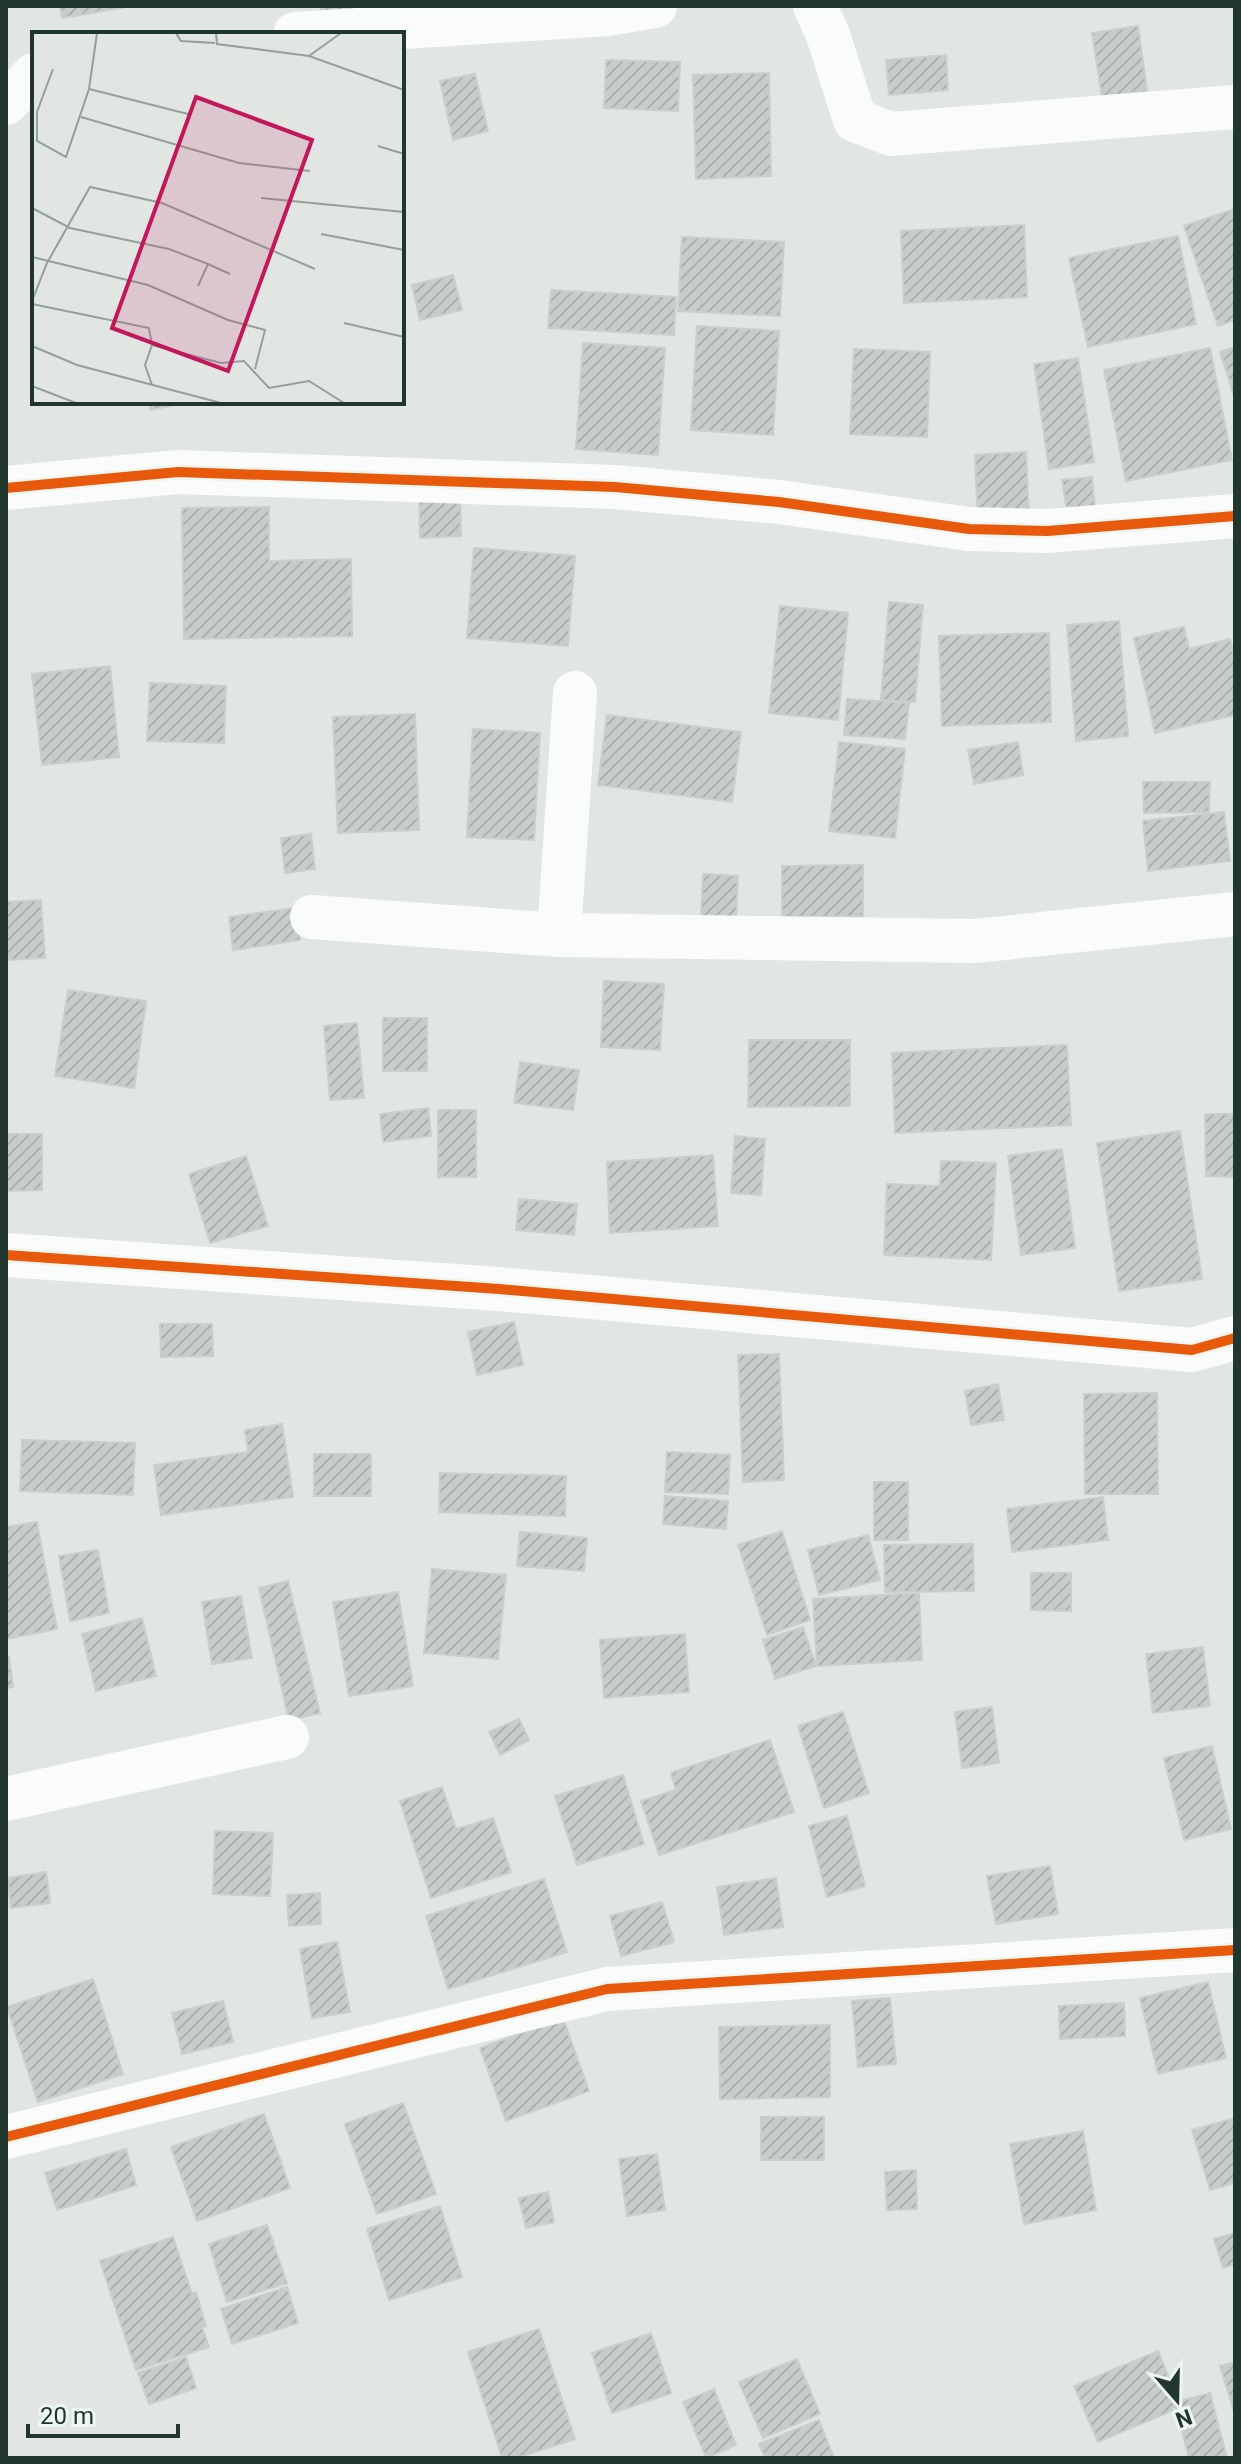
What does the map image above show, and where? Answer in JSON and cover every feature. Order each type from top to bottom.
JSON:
[{"type":"street","points":[[326,32],[608,14],[655,6]]},
{"type":"street","points":[[815,6],[828,35],[855,120],[891,134],[1235,107]]},
{"type":"street","points":[[6,103],[32,77]]},
{"type":"street","points":[[6,488],[178,472],[615,487],[779,502],[969,529],[1047,531],[1235,516]]},
{"type":"street","points":[[559,935],[575,693]]},
{"type":"street","points":[[312,917],[559,935],[975,941],[1235,914]]},
{"type":"street","points":[[6,1255],[499,1289],[1192,1350],[1235,1338]]},
{"type":"street","points":[[6,1799],[287,1737]]},
{"type":"street","points":[[6,2137],[607,1989],[1235,1950]]},
{"type":"building","points":[[60,6],[122,6],[122,8],[62,18]]},
{"type":"building","points":[[321,6],[377,6],[377,13],[321,14]]},
{"type":"building","points":[[1138,26],[1147,91],[1102,97],[1092,33]]},
{"type":"building","points":[[946,55],[948,90],[889,95],[886,60]]},
{"type":"building","points":[[606,60],[680,62],[678,111],[604,108]]},
{"type":"building","points":[[769,73],[771,176],[696,179],[693,75]]},
{"type":"building","points":[[475,74],[488,131],[453,140],[440,81]]},
{"type":"building","points":[[1235,209],[1235,320],[1218,326],[1184,226]]},
{"type":"building","points":[[1024,225],[1027,297],[904,303],[901,231]]},
{"type":"building","points":[[1178,236],[1196,324],[1088,347],[1069,258]]},
{"type":"building","points":[[682,237],[784,242],[780,316],[678,311]]},
{"type":"building","points":[[453,275],[462,310],[420,320],[412,285]]},
{"type":"building","points":[[551,290],[676,297],[674,335],[548,328]]},
{"type":"building","points":[[697,326],[779,331],[773,435],[691,430]]},
{"type":"building","points":[[583,343],[665,348],[658,455],[576,449]]},
{"type":"building","points":[[1235,347],[1235,399],[1220,352]]},
{"type":"building","points":[[1210,348],[1232,460],[1126,481],[1104,370]]},
{"type":"building","points":[[854,349],[930,352],[927,437],[850,434]]},
{"type":"building","points":[[1078,358],[1094,462],[1049,469],[1034,364]]},
{"type":"building","points":[[150,404],[178,404],[151,410]]},
{"type":"building","points":[[1026,452],[1029,521],[978,524],[975,455]]},
{"type":"building","points":[[1092,477],[1095,508],[1067,511],[1062,480]]},
{"type":"building","points":[[460,487],[461,536],[420,538],[419,489]]},
{"type":"building","points":[[269,507],[269,561],[351,559],[352,636],[184,639],[182,508]]},
{"type":"building","points":[[474,548],[575,556],[568,646],[467,638]]},
{"type":"building","points":[[889,602],[923,605],[915,702],[881,700]]},
{"type":"building","points":[[780,606],[848,613],[838,720],[769,713]]},
{"type":"building","points":[[1119,621],[1128,736],[1076,741],[1067,625]]},
{"type":"building","points":[[1184,627],[1189,649],[1230,639],[1235,660],[1235,715],[1155,733],[1134,638]]},
{"type":"building","points":[[1049,633],[1051,722],[942,726],[939,636]]},
{"type":"building","points":[[110,666],[119,757],[42,765],[32,674]]},
{"type":"building","points":[[150,683],[226,686],[224,743],[147,741]]},
{"type":"building","points":[[847,699],[909,703],[905,739],[844,735]]},
{"type":"building","points":[[415,714],[419,830],[338,833],[333,717]]},
{"type":"building","points":[[607,715],[741,732],[732,802],[598,785]]},
{"type":"building","points":[[473,729],[540,733],[534,840],[467,837]]},
{"type":"building","points":[[839,742],[905,749],[895,838],[829,831]]},
{"type":"building","points":[[1018,742],[1023,775],[974,784],[968,750]]},
{"type":"building","points":[[1143,782],[1210,782],[1209,812],[1144,813]]},
{"type":"building","points":[[1224,812],[1230,861],[1148,871],[1143,821]]},
{"type":"building","points":[[311,834],[315,869],[285,873],[281,838]]},
{"type":"building","points":[[863,865],[863,916],[782,917],[782,866]]},
{"type":"building","points":[[703,874],[738,876],[736,921],[701,920]]},
{"type":"building","points":[[41,900],[45,958],[6,960],[6,902]]},
{"type":"building","points":[[295,908],[300,940],[233,950],[229,917]]},
{"type":"building","points":[[604,981],[664,984],[660,1050],[601,1047]]},
{"type":"building","points":[[68,990],[146,1001],[134,1088],[55,1076]]},
{"type":"building","points":[[383,1018],[427,1018],[427,1071],[383,1071]]},
{"type":"building","points":[[357,1023],[364,1098],[330,1100],[324,1026]]},
{"type":"building","points":[[749,1040],[850,1040],[850,1106],[748,1107]]},
{"type":"building","points":[[1067,1045],[1071,1125],[895,1133],[892,1053]]},
{"type":"building","points":[[520,1062],[579,1070],[573,1110],[514,1103]]},
{"type":"building","points":[[428,1108],[431,1136],[383,1142],[380,1114]]},
{"type":"building","points":[[438,1110],[476,1110],[476,1177],[438,1177]]},
{"type":"building","points":[[1205,1114],[1235,1114],[1235,1177],[1206,1176]]},
{"type":"building","points":[[1180,1131],[1202,1279],[1119,1291],[1097,1143]]},
{"type":"building","points":[[6,1134],[42,1134],[42,1190],[6,1191]]},
{"type":"building","points":[[735,1136],[765,1139],[761,1195],[731,1193]]},
{"type":"building","points":[[1062,1149],[1075,1248],[1021,1255],[1008,1156]]},
{"type":"building","points":[[713,1155],[718,1226],[610,1233],[607,1162]]},
{"type":"building","points":[[246,1156],[268,1226],[210,1243],[189,1174]]},
{"type":"building","points":[[941,1161],[996,1163],[991,1260],[884,1255],[887,1184],[940,1186]]},
{"type":"building","points":[[519,1199],[577,1204],[574,1235],[516,1230]]},
{"type":"building","points":[[514,1322],[523,1365],[477,1375],[468,1332]]},
{"type":"building","points":[[160,1324],[212,1324],[213,1356],[161,1357]]},
{"type":"building","points":[[779,1354],[784,1480],[743,1482],[738,1355]]},
{"type":"building","points":[[998,1384],[1004,1420],[971,1425],[965,1391]]},
{"type":"building","points":[[1157,1393],[1158,1494],[1085,1494],[1084,1394]]},
{"type":"building","points":[[282,1424],[293,1497],[161,1515],[154,1465],[248,1452],[245,1430]]},
{"type":"building","points":[[22,1440],[135,1443],[133,1495],[20,1491]]},
{"type":"building","points":[[667,1452],[730,1455],[728,1494],[665,1492]]},
{"type":"building","points":[[314,1454],[371,1454],[371,1496],[314,1496]]},
{"type":"building","points":[[440,1473],[566,1476],[565,1516],[439,1512]]},
{"type":"building","points":[[874,1482],[908,1482],[908,1540],[874,1540]]},
{"type":"building","points":[[665,1496],[728,1501],[726,1529],[663,1524]]},
{"type":"building","points":[[1103,1497],[1108,1540],[1012,1552],[1007,1509]]},
{"type":"building","points":[[37,1522],[57,1629],[6,1639],[6,1527]]},
{"type":"building","points":[[782,1531],[810,1620],[767,1635],[738,1545]]},
{"type":"building","points":[[520,1532],[587,1538],[584,1571],[517,1566]]},
{"type":"building","points":[[868,1535],[880,1580],[819,1595],[808,1550]]},
{"type":"building","points":[[973,1544],[974,1591],[885,1592],[884,1545]]},
{"type":"building","points":[[98,1550],[109,1613],[70,1621],[59,1556]]},
{"type":"building","points":[[432,1569],[506,1575],[498,1659],[424,1653]]},
{"type":"building","points":[[1031,1573],[1071,1573],[1071,1611],[1031,1610]]},
{"type":"building","points":[[288,1581],[320,1713],[289,1720],[259,1588]]},
{"type":"building","points":[[398,1592],[413,1686],[349,1696],[333,1602]]},
{"type":"building","points":[[919,1593],[922,1660],[817,1666],[813,1599]]},
{"type":"building","points":[[241,1596],[252,1658],[212,1664],[202,1602]]},
{"type":"building","points":[[142,1618],[156,1676],[96,1691],[82,1634]]},
{"type":"building","points":[[803,1627],[816,1666],[775,1679],[763,1640]]},
{"type":"building","points":[[685,1634],[689,1692],[604,1698],[600,1640]]},
{"type":"building","points":[[1203,1647],[1210,1706],[1153,1713],[1146,1654]]},
{"type":"building","points":[[6,1657],[9,1657],[13,1687],[6,1688]]},
{"type":"building","points":[[992,1707],[999,1763],[962,1768],[955,1712]]},
{"type":"building","points":[[843,1712],[869,1793],[824,1808],[798,1726]]},
{"type":"building","points":[[519,1719],[529,1740],[500,1755],[489,1732]]},
{"type":"building","points":[[770,1740],[794,1812],[659,1855],[641,1801],[676,1790],[671,1773]]},
{"type":"building","points":[[1212,1746],[1231,1829],[1184,1840],[1164,1758]]},
{"type":"building","points":[[623,1775],[644,1844],[577,1865],[555,1796]]},
{"type":"building","points":[[442,1787],[456,1829],[493,1818],[511,1872],[431,1898],[400,1801]]},
{"type":"building","points":[[847,1816],[865,1886],[827,1897],[809,1826]]},
{"type":"building","points":[[215,1831],[273,1833],[270,1896],[213,1894]]},
{"type":"building","points":[[1050,1866],[1058,1914],[996,1924],[987,1876]]},
{"type":"building","points":[[46,1872],[50,1903],[11,1908],[7,1878]]},
{"type":"building","points":[[776,1878],[783,1927],[724,1935],[717,1887]]},
{"type":"building","points":[[544,1879],[567,1952],[448,1989],[426,1916]]},
{"type":"building","points":[[320,1893],[321,1924],[289,1926],[287,1895]]},
{"type":"building","points":[[662,1902],[674,1942],[621,1956],[610,1916]]},
{"type":"building","points":[[337,1942],[350,2012],[312,2018],[300,1949]]},
{"type":"building","points":[[93,1979],[123,2074],[38,2102],[7,2007]]},
{"type":"building","points":[[1208,1982],[1226,2058],[1158,2074],[1140,1998]]},
{"type":"building","points":[[890,1998],[896,2064],[858,2067],[852,2001]]},
{"type":"building","points":[[223,2001],[233,2042],[182,2054],[172,2013]]},
{"type":"building","points":[[1124,2003],[1125,2036],[1060,2039],[1059,2006]]},
{"type":"building","points":[[563,2018],[589,2091],[506,2121],[480,2048]]},
{"type":"building","points":[[830,2025],[830,2097],[720,2099],[719,2027]]},
{"type":"building","points":[[403,2103],[436,2194],[377,2214],[345,2124]]},
{"type":"building","points":[[264,2114],[290,2188],[197,2221],[171,2147]]},
{"type":"building","points":[[761,2117],[824,2117],[824,2160],[761,2160]]},
{"type":"building","points":[[1235,2118],[1235,2183],[1210,2190],[1192,2130]]},
{"type":"building","points":[[1083,2131],[1096,2210],[1024,2224],[1010,2144]]},
{"type":"building","points":[[126,2149],[136,2185],[57,2210],[45,2173]]},
{"type":"building","points":[[657,2154],[665,2210],[627,2216],[619,2159]]},
{"type":"building","points":[[916,2170],[917,2209],[887,2210],[885,2172]]},
{"type":"building","points":[[548,2192],[554,2222],[526,2228],[519,2198]]},
{"type":"building","points":[[440,2206],[462,2277],[389,2300],[367,2229]]},
{"type":"building","points":[[267,2225],[287,2283],[227,2302],[209,2244]]},
{"type":"building","points":[[1235,2233],[1235,2264],[1223,2268],[1214,2239]]},
{"type":"building","points":[[173,2237],[192,2294],[196,2292],[209,2347],[136,2370],[100,2261]]},
{"type":"building","points":[[287,2287],[298,2323],[232,2344],[221,2309]]},
{"type":"building","points":[[539,2329],[575,2439],[516,2458],[502,2458],[468,2352]]},
{"type":"building","points":[[651,2333],[671,2393],[612,2413],[592,2353]]},
{"type":"building","points":[[1158,2351],[1181,2407],[1098,2442],[1074,2386]]},
{"type":"building","points":[[186,2357],[196,2388],[149,2404],[138,2373]]},
{"type":"building","points":[[797,2359],[820,2414],[763,2438],[739,2382]]},
{"type":"building","points":[[1235,2362],[1235,2415],[1220,2366]]},
{"type":"building","points":[[714,2389],[736,2445],[706,2458],[683,2402]]},
{"type":"building","points":[[1210,2393],[1227,2458],[1189,2458],[1176,2409],[1182,2408],[1180,2401]]},
{"type":"building","points":[[819,2420],[834,2458],[765,2458],[759,2444]]},
{"type":"cycle path","points":[[6,488],[178,472],[615,487],[779,502],[969,529],[1047,531],[1235,516]]},
{"type":"cycle path","points":[[6,1255],[499,1289],[1192,1350],[1235,1338]]},
{"type":"cycle path","points":[[6,2137],[607,1989],[1235,1950]]}]
